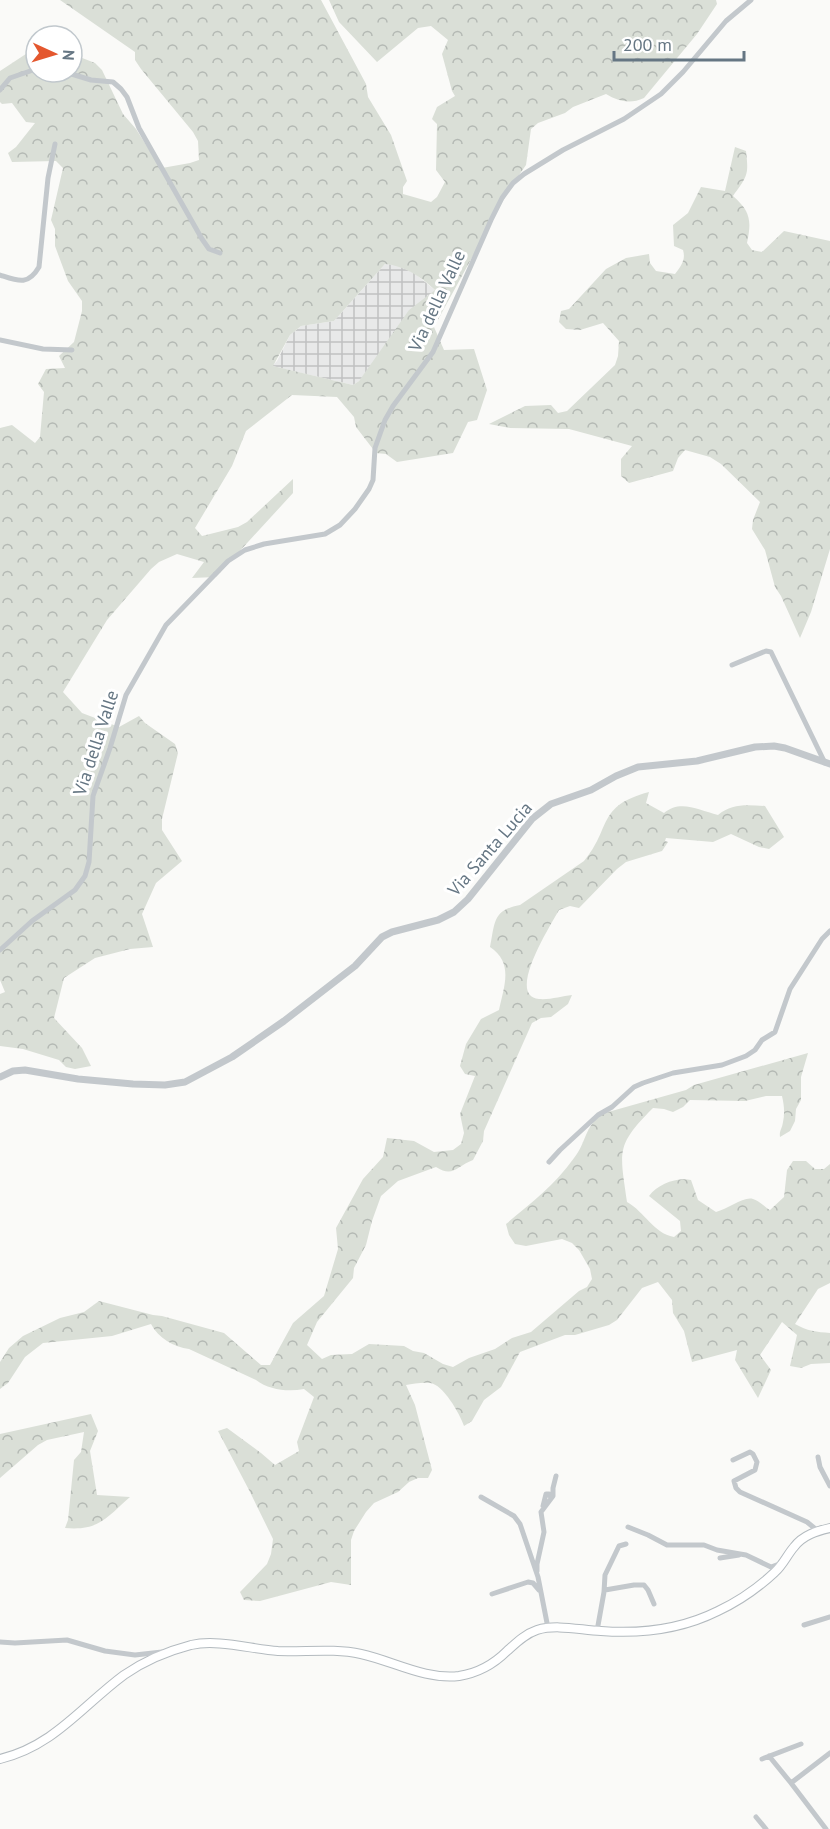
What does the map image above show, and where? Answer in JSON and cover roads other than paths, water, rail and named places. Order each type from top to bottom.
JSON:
[{"type":"main road","points":[[0,1759],[21,1753],[39,1744],[131,1670],[173,1651],[197,1644],[210,1643],[279,1651],[347,1652],[376,1658],[429,1675],[453,1677],[466,1675],[486,1668],[526,1635],[535,1631],[565,1628],[628,1631],[673,1627],[693,1622],[729,1605],[771,1575],[798,1541],[830,1528]]},
{"type":"street","name":"Via della Valle","points":[[0,950],[32,921],[75,890],[83,880],[89,862],[93,796],[110,748],[121,707],[166,625],[224,564],[237,554],[264,543],[330,532],[348,518],[363,497],[373,478],[375,448],[385,420],[431,356],[493,215],[512,184],[553,156],[624,119],[661,94],[687,68],[727,19],[752,0]]},
{"type":"street","points":[[0,90],[10,78],[24,73]]},
{"type":"street","points":[[84,78],[110,81],[121,89],[139,128],[202,239],[212,251],[220,253]]},
{"type":"street","points":[[0,275],[25,280],[33,277],[39,267],[48,178],[55,144]]},
{"type":"street","points":[[0,340],[43,349],[72,350]]},
{"type":"street","points":[[732,665],[766,651],[771,652],[827,763]]},
{"type":"street","name":"Via Santa Lucia","points":[[0,1077],[13,1071],[25,1070],[78,1079],[122,1083],[165,1086],[185,1082],[232,1057],[284,1021],[355,966],[382,937],[392,932],[438,920],[454,912],[468,899],[532,819],[551,804],[591,790],[616,776],[641,766],[697,762],[755,747],[781,747],[827,763]]},
{"type":"street","points":[[549,1162],[598,1115],[612,1107],[634,1087],[673,1073],[729,1063],[755,1050],[762,1040],[775,1032],[790,989],[822,939],[830,931]]},
{"type":"street","points":[[733,1460],[750,1452],[756,1460],[755,1470],[734,1481],[737,1490],[807,1522],[818,1531]]},
{"type":"street","points":[[818,1456],[820,1467],[830,1486]]},
{"type":"street","points":[[548,1628],[537,1564],[544,1530],[541,1513],[551,1498],[556,1476]]},
{"type":"street","points":[[481,1497],[518,1520],[538,1577]]},
{"type":"street","points":[[628,1527],[666,1545],[702,1544],[718,1550],[746,1555],[771,1568],[783,1562]]},
{"type":"street","points":[[597,1631],[605,1573],[619,1546],[626,1544]]},
{"type":"street","points":[[720,1558],[746,1555]]},
{"type":"street","points":[[492,1594],[530,1582],[541,1592]]},
{"type":"street","points":[[604,1590],[641,1585],[647,1588],[654,1604]]},
{"type":"street","points":[[804,1625],[830,1617]]},
{"type":"street","points":[[0,1642],[15,1644],[67,1640],[105,1651],[135,1655],[173,1651]]},
{"type":"street","points":[[801,1744],[765,1758],[791,1783],[825,1824]]},
{"type":"street","points":[[791,1783],[830,1754]]},
{"type":"street","points":[[756,1817],[766,1829]]}]
